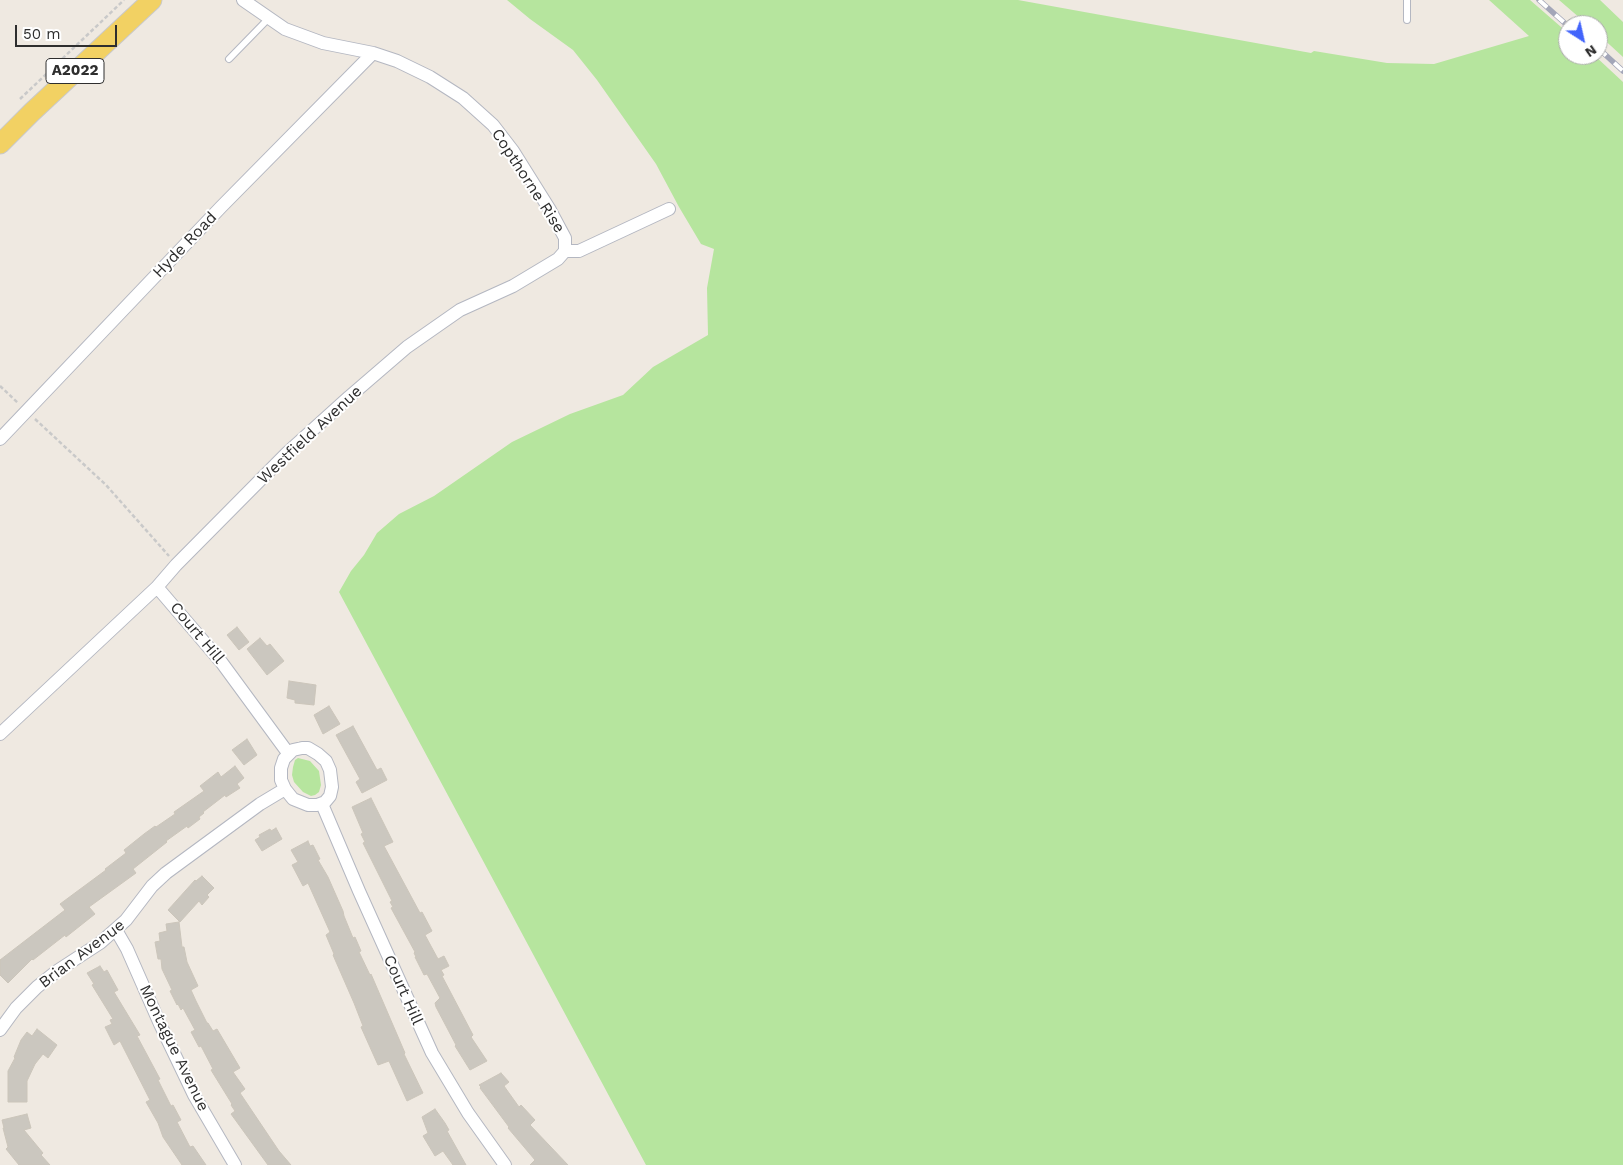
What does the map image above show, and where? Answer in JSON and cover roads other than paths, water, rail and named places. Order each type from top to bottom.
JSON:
[{"type":"main road","name":"A2022","points":[[0,144],[152,0]]},
{"type":"street","name":"Copthorne Rise","points":[[243,0],[285,29],[324,44],[373,53],[397,61],[430,77],[463,98],[493,126],[513,151],[565,238],[565,251]]},
{"type":"street","name":"Hyde Road","points":[[0,439],[221,208],[373,53]]},
{"type":"street","name":"Westfield Avenue","points":[[0,734],[157,587],[176,565],[287,453],[407,348],[460,310],[513,286],[558,259],[565,251],[579,251],[669,209]]},
{"type":"street","name":"Court Hill","points":[[157,587],[222,663],[288,753]]},
{"type":"street","points":[[308,748],[326,761],[330,770],[332,786],[330,796],[322,804],[312,806],[304,804],[293,799],[285,789],[281,780],[281,768],[288,753],[297,749],[308,748]]},
{"type":"street","name":"Brian Avenue","points":[[0,1030],[16,1008],[37,987],[116,930],[135,910],[152,886],[174,866],[260,804],[285,789]]},
{"type":"street","name":"Court Hill","points":[[322,804],[432,1054],[468,1113],[505,1165]]},
{"type":"street","name":"Montague Avenue","points":[[116,930],[127,949],[183,1072],[235,1165]]},
{"type":"lane","points":[[1407,0],[1407,20]]},
{"type":"lane","points":[[229,59],[269,18]]},
{"type":"railway","points":[[1539,0],[1558,17]]},
{"type":"railway","points":[[1608,57],[1623,71]]}]
